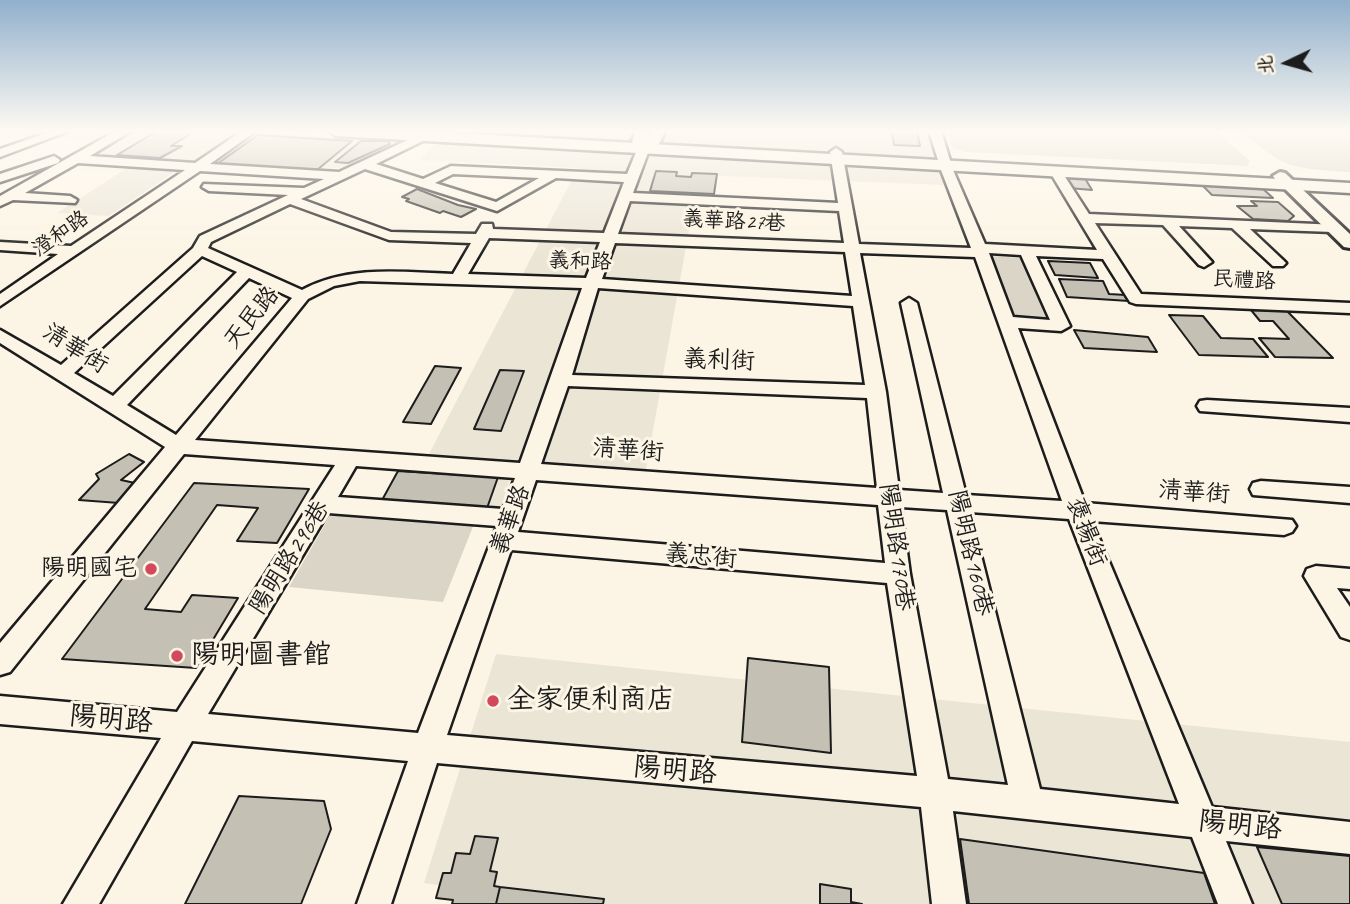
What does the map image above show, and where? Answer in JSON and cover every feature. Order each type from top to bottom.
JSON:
[{"type":"main road","points":[[1086,173],[1285,181],[1350,180]]},
{"type":"main road","points":[[1145,173],[1285,181],[1350,188]]},
{"type":"street","points":[[5,199],[51,173]]},
{"type":"street","name":"澄和路","points":[[0,302],[185,173]]},
{"type":"street","points":[[305,173],[342,176]]},
{"type":"street","points":[[64,373],[200,250],[205,239],[348,173]]},
{"type":"street","points":[[390,173],[497,206]]},
{"type":"street","points":[[424,184],[445,173]]},
{"type":"street","points":[[516,173],[553,175],[629,188],[845,206]]},
{"type":"street","name":"義華路","points":[[374,904],[427,749],[561,380],[592,283],[634,173]]},
{"type":"street","name":"陽明路170巷","points":[[838,173],[854,249],[859,301],[876,392],[898,573],[935,793],[949,904]]},
{"type":"street","name":"褒揚街","points":[[948,173],[1077,511],[1235,904]]},
{"type":"street","points":[[1057,173],[1110,255]]},
{"type":"street","points":[[457,281],[484,236],[497,206],[553,175]]},
{"type":"street","points":[[1285,181],[1350,243]]},
{"type":"street","points":[[209,187],[299,196]]},
{"type":"street","name":"義華路27巷","points":[[299,196],[389,236],[611,237],[854,249],[1026,250],[1110,255]]},
{"type":"street","points":[[5,199],[70,200]]},
{"type":"street","points":[[1085,218],[1333,228]]},
{"type":"street","points":[[1167,221],[1204,261]]},
{"type":"street","points":[[1237,224],[1278,263]]},
{"type":"street","points":[[0,246],[74,250]]},
{"type":"street","name":"天民路","points":[[0,663],[302,296],[200,250]]},
{"type":"street","points":[[1007,322],[1061,326],[1026,250]]},
{"type":"street","name":"民禮路","points":[[1110,255],[1136,299],[1350,308]]},
{"type":"street","points":[[115,405],[247,271]]},
{"type":"street","name":"義和路","points":[[302,296],[329,282],[360,276],[592,283],[859,301]]},
{"type":"street","name":"陽明路160巷","points":[[909,303],[1028,803]]},
{"type":"street","name":"清華街","points":[[0,335],[179,446],[1284,526]]},
{"type":"street","name":"義利街","points":[[561,380],[876,392]]},
{"type":"street","points":[[1207,406],[1350,415]]},
{"type":"street","name":"陽明路296巷","points":[[80,904],[184,727],[350,458]]},
{"type":"street","points":[[1261,489],[1350,495]]},
{"type":"street","name":"義忠街","points":[[324,504],[507,529],[898,573]]},
{"type":"street","points":[[1350,579],[1316,576],[1350,629]]},
{"type":"street","name":"陽明路","points":[[0,710],[935,793],[1350,838]]},
{"type":"shaded area","points":[[119,173],[173,173],[109,216],[57,213]]},
{"type":"shaded area","points":[[575,173],[940,173],[944,185],[699,175],[646,469],[515,461],[501,509],[405,500]]},
{"type":"shaded area","points":[[990,256],[1022,258],[1051,318],[1015,316]]},
{"type":"shaded area","points":[[332,512],[474,524],[443,602],[289,587]]},
{"type":"shaded area","points":[[496,654],[1350,742],[1350,904],[573,904],[424,883]]},
{"type":"building","points":[[655,173],[677,173],[676,176],[691,177],[692,173],[717,174],[714,194],[650,191]]},
{"type":"building","points":[[1061,174],[1083,175],[1092,190],[1069,188]]},
{"type":"building","points":[[1200,183],[1262,188],[1273,198],[1212,195]]},
{"type":"building","points":[[417,189],[476,209],[461,217],[443,211],[440,213],[406,201],[409,199],[402,197]]},
{"type":"building","points":[[1251,201],[1278,202],[1294,216],[1288,221],[1253,219],[1237,206],[1257,206]]},
{"type":"building","points":[[1048,261],[1090,263],[1098,278],[1055,275]]},
{"type":"building","points":[[1059,279],[1103,281],[1109,294],[1126,295],[1129,301],[1067,297]]},
{"type":"building","points":[[1251,310],[1287,311],[1333,358],[1275,357],[1259,338],[1289,339],[1273,321],[1260,321]]},
{"type":"building","points":[[1169,315],[1203,316],[1221,338],[1253,339],[1268,357],[1199,355]]},
{"type":"building","points":[[1074,330],[1148,337],[1157,352],[1084,348]]},
{"type":"building","points":[[435,366],[461,368],[431,424],[403,422]]},
{"type":"building","points":[[500,370],[524,371],[501,431],[474,429]]},
{"type":"building","points":[[129,454],[144,462],[121,480],[135,483],[119,503],[79,500],[99,479],[96,474]]},
{"type":"building","points":[[398,471],[498,477],[486,511],[381,502]]},
{"type":"building","name":"陽明國宅","points":[[194,483],[309,489],[277,543],[237,541],[258,508],[217,505],[145,609],[181,612],[192,595],[238,598],[196,668],[62,659]]},
{"type":"building","points":[[748,658],[829,667],[831,753],[742,742]]},
{"type":"building","points":[[239,796],[324,801],[331,829],[301,904],[185,904]]},
{"type":"building","points":[[475,836],[498,838],[490,871],[497,872],[494,886],[500,887],[496,904],[452,904],[453,900],[436,898],[443,873],[451,873],[456,853],[470,854]]},
{"type":"building","points":[[960,839],[1204,873],[1215,904],[969,904]]},
{"type":"building","points":[[1257,847],[1350,856],[1350,904],[1282,904]]},
{"type":"building","points":[[820,884],[851,889],[851,902],[862,904],[820,904]]},
{"type":"building","points":[[500,887],[604,899],[603,904],[496,904]]},
{"type":"place","name":"陽明國宅","points":[[151,569]]},
{"type":"place","name":"陽明圖書館","points":[[177,656]]},
{"type":"place","name":"全家便利商店","points":[[493,701]]}]
